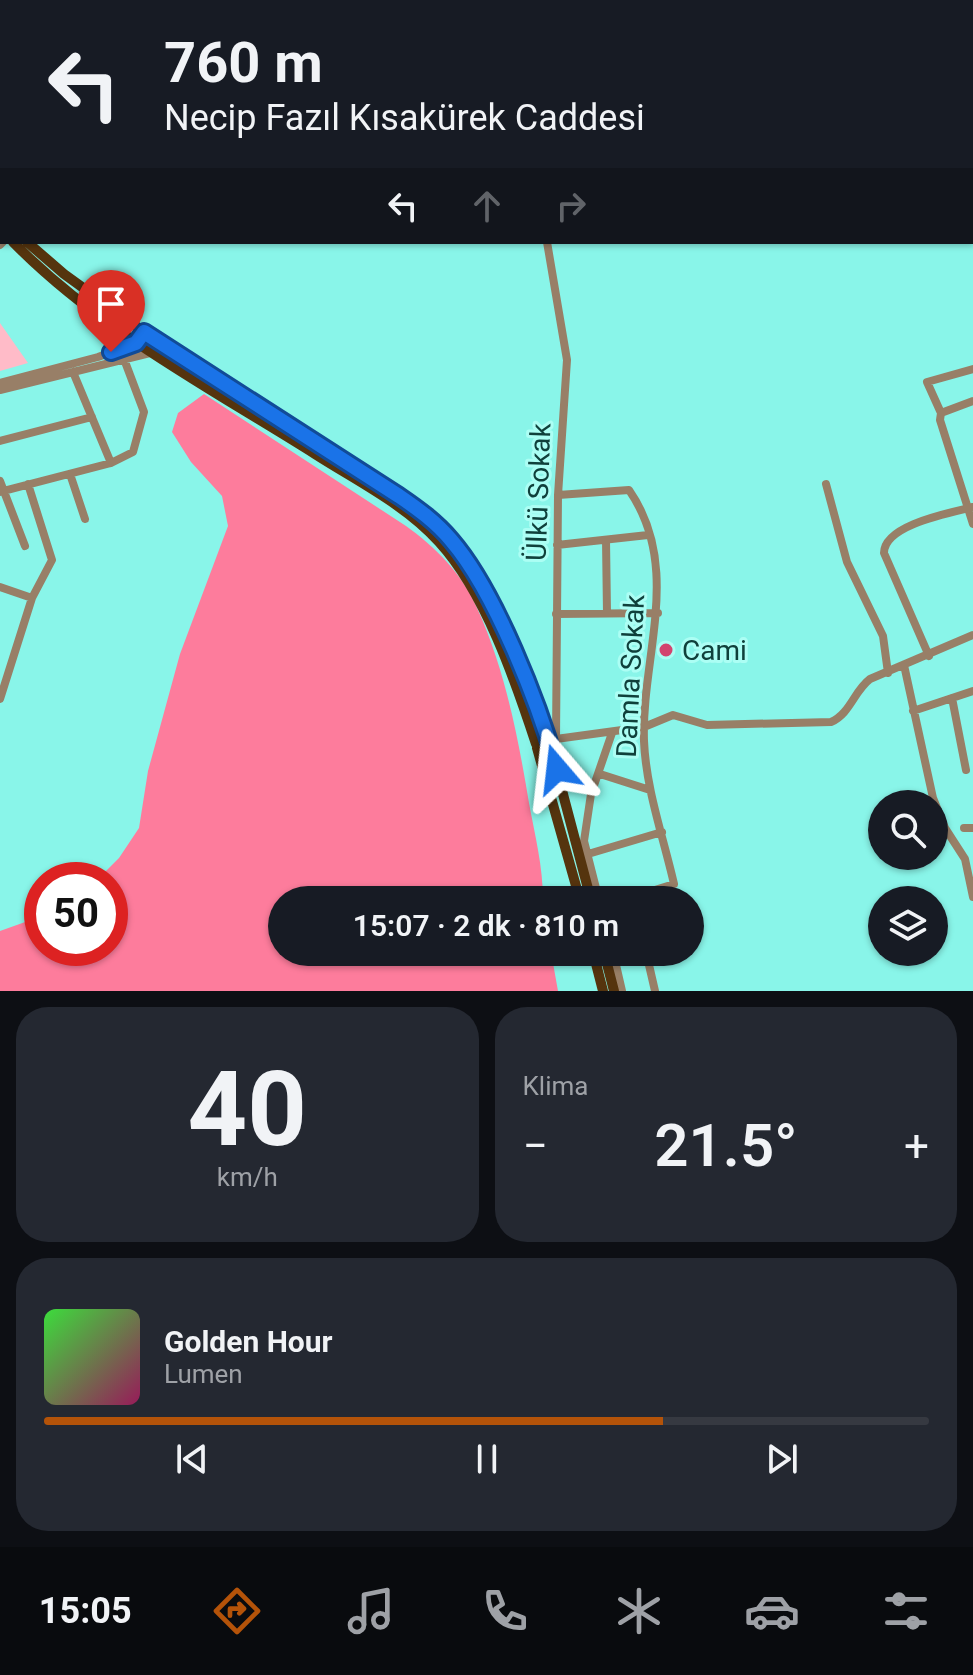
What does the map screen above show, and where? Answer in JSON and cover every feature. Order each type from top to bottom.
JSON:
[{"type":"main road","points":[[15,244],[150,353],[381,496],[433,535],[458,566],[475,596],[514,679],[537,746],[576,886]]},
{"type":"main road","points":[[29,244],[64,274],[158,342],[399,496],[443,530],[470,565],[498,620],[551,741],[587,886]]},
{"type":"main road","points":[[110,323],[111,352]]},
{"type":"main road","points":[[136,343],[144,332]]},
{"type":"main road","points":[[150,353],[158,342]]},
{"type":"main road","points":[[537,746],[544,751],[551,741]]},
{"type":"main road","points":[[597,966],[603,991]]},
{"type":"main road","points":[[608,966],[614,991]]},
{"type":"street","name":"Ülkü Sokak","points":[[547,244],[567,360],[558,495],[551,741]]},
{"type":"street","points":[[0,383],[136,343]]},
{"type":"street","points":[[0,390],[150,353]]},
{"type":"street","points":[[2,491],[111,463],[134,450],[144,412],[124,359]]},
{"type":"street","points":[[973,369],[927,382],[941,413],[940,420],[971,507],[973,524]]},
{"type":"street","points":[[73,372],[111,463]]},
{"type":"street","points":[[941,413],[973,401]]},
{"type":"street","points":[[0,441],[92,417]]},
{"type":"street","points":[[70,474],[85,519]]},
{"type":"street","points":[[0,481],[25,546]]},
{"type":"street","points":[[1,695],[32,598],[52,560],[28,484]]},
{"type":"street","points":[[826,484],[847,562],[883,636],[888,673]]},
{"type":"street","name":"Damla Sokak","points":[[558,495],[627,489],[648,535],[657,580],[658,613],[644,727],[650,790],[674,884],[668,886]]},
{"type":"street","points":[[929,656],[884,546],[894,532],[971,507]]},
{"type":"street","points":[[557,545],[648,535]]},
{"type":"street","points":[[606,540],[607,613]]},
{"type":"street","points":[[0,587],[32,598]]},
{"type":"street","points":[[556,614],[658,613]]},
{"type":"street","points":[[551,741],[644,727],[673,715],[707,725],[831,722],[843,715],[865,682],[973,635]]},
{"type":"street","points":[[904,665],[935,806],[965,859],[973,897]]},
{"type":"street","points":[[913,711],[973,691]]},
{"type":"street","points":[[952,698],[966,770]]},
{"type":"street","points":[[596,886],[584,841],[591,794],[612,733]]},
{"type":"street","points":[[600,774],[650,790]]},
{"type":"street","points":[[588,854],[662,832]]},
{"type":"street","points":[[616,966],[622,991]]},
{"type":"street","points":[[649,966],[655,991]]},
{"type":"shaded area","points":[[0,323],[28,363],[0,371]]},
{"type":"shaded area","points":[[204,394],[406,526],[456,572],[477,608],[503,679],[540,863],[543,886],[268,886],[268,966],[554,966],[558,991],[0,991],[0,931],[24,922],[24,966],[128,966],[128,862],[115,862],[139,828],[148,771],[180,654],[228,526],[222,496],[191,462],[172,432],[178,413]]},
{"type":"place","name":"Cami","points":[[666,650]]},
{"type":"route","points":[[111,352],[136,343],[144,332],[399,496],[435,523],[470,565],[498,620],[531,693],[557,769]]}]
